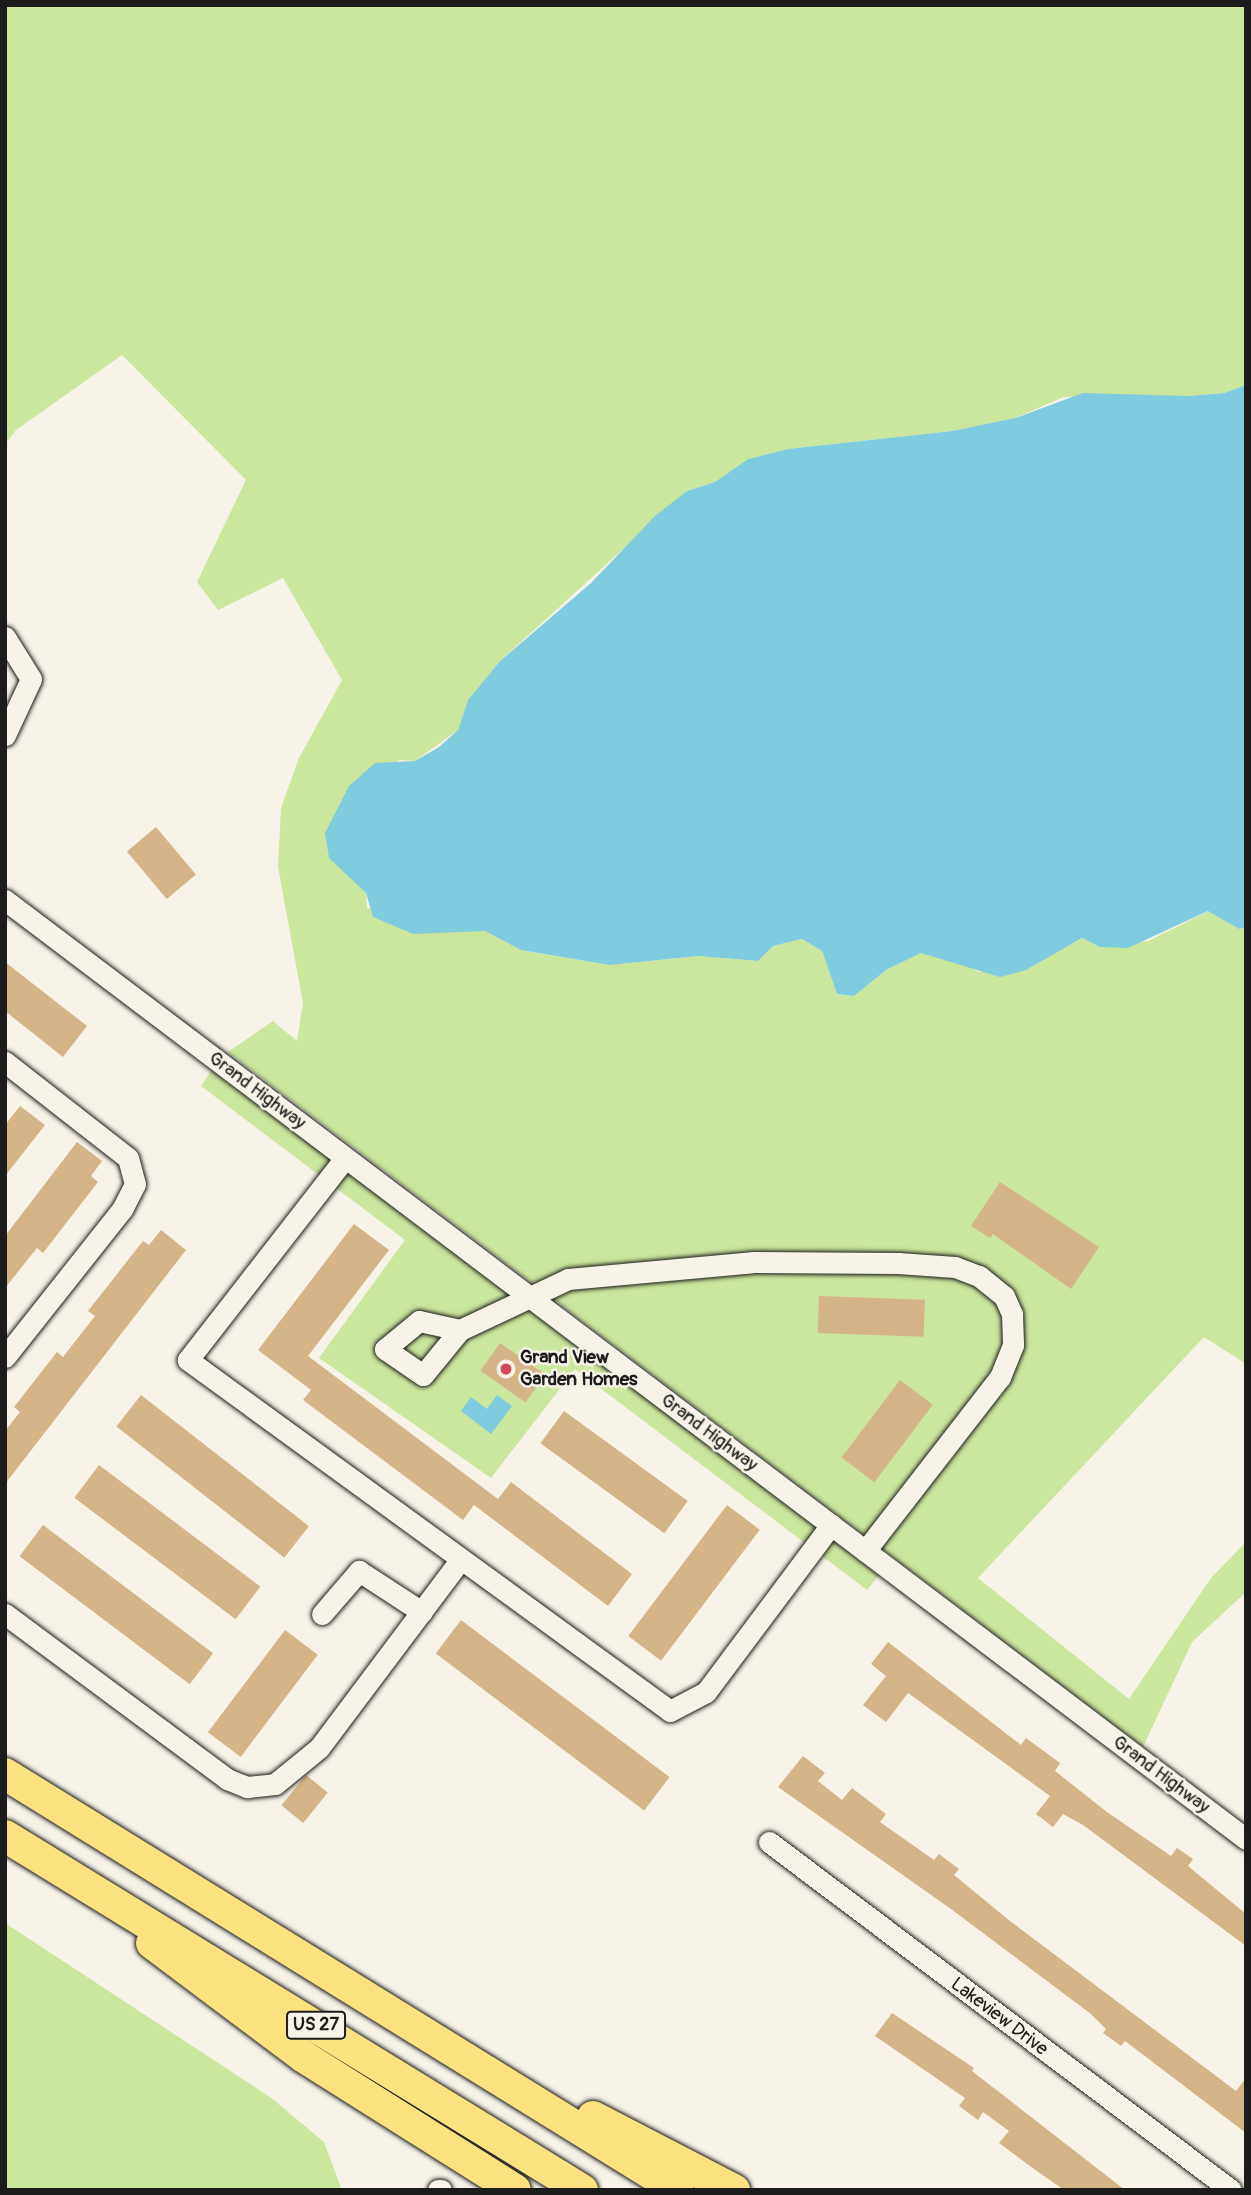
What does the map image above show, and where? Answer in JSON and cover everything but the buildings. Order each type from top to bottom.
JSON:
[{"type":"highway","name":"US 27","points":[[5,1774],[678,2190]]},
{"type":"highway","name":"US 27","points":[[5,1836],[582,2190]]},
{"type":"highway","points":[[49,1862],[304,2057],[515,2190]]},
{"type":"highway","points":[[413,2027],[734,2190]]},
{"type":"street","points":[[5,637],[31,679],[5,735]]},
{"type":"street","name":"Grand Highway","points":[[5,900],[1246,1839]]},
{"type":"street","points":[[5,1062],[128,1158],[135,1184],[123,1208],[5,1357]]},
{"type":"street","points":[[345,1158],[188,1360],[670,1711],[706,1692],[831,1525]]},
{"type":"street","points":[[460,1330],[568,1279],[754,1262],[955,1266],[979,1276],[1004,1296],[1012,1314],[1013,1345],[1000,1377],[865,1551]]},
{"type":"street","points":[[5,1614],[227,1779],[247,1787],[275,1784],[319,1748],[460,1560]]},
{"type":"street","points":[[322,1614],[359,1571],[422,1612]]},
{"type":"street","name":"Lakeview Drive","points":[[769,1842],[1231,2190]]},
{"type":"green space","points":[[5,5],[1246,5],[1246,385],[1224,393],[1188,396],[1064,397],[1015,418],[952,431],[788,449],[748,459],[715,482],[687,491],[500,661],[468,700],[458,730],[415,761],[399,760],[350,877],[366,893],[367,908],[485,931],[521,950],[610,965],[698,956],[758,961],[773,946],[802,939],[822,951],[837,994],[853,996],[886,970],[921,953],[962,962],[979,972],[1055,953],[1083,938],[1100,947],[1148,941],[1209,911],[1239,929],[1246,927],[1246,1364],[1204,1337],[978,1578],[1129,1699],[1211,1578],[1246,1542],[1246,1592],[1192,1642],[1143,1747],[228,1052],[273,1021],[297,1041],[303,1003],[278,867],[281,808],[299,758],[342,680],[283,578],[218,610],[197,582],[246,480],[122,355],[16,430],[5,444]]},
{"type":"green space","points":[[214,1067],[879,1575],[867,1590],[575,1369],[491,1478],[319,1358],[405,1240],[201,1086]]},
{"type":"green space","points":[[5,1923],[270,2097],[324,2142],[342,2190],[5,2190]]},
{"type":"water","points":[[1246,385],[1246,927],[1239,929],[1208,911],[1128,948],[1100,947],[1082,938],[1026,970],[1000,977],[921,953],[886,970],[854,996],[837,994],[822,951],[802,939],[773,946],[758,961],[698,956],[610,965],[521,950],[485,931],[413,934],[373,917],[366,893],[329,858],[325,833],[349,786],[375,763],[415,761],[439,747],[458,730],[468,700],[500,661],[591,583],[655,516],[687,491],[715,482],[748,459],[788,449],[952,431],[1015,418],[1083,393],[1188,396],[1224,393]]},
{"type":"water","points":[[497,1395],[512,1406],[491,1434],[461,1411],[471,1397],[487,1409]]},
{"type":"place","name":"Grand View Garden Homes","points":[[506,1369]]}]
